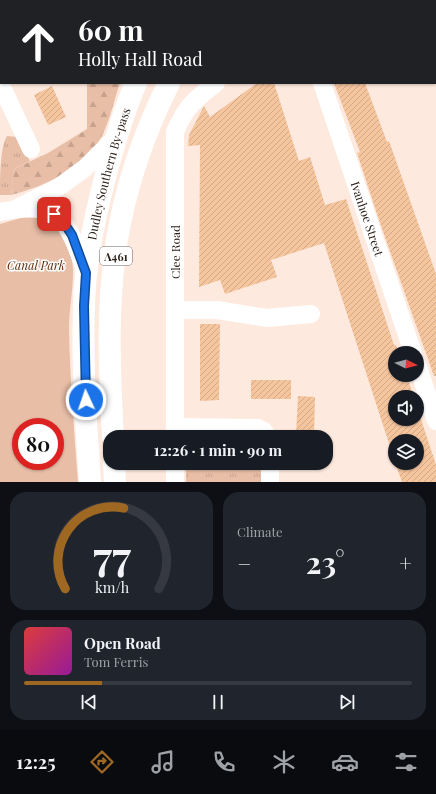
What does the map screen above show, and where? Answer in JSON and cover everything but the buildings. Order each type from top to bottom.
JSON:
[{"type":"highway","name":"Dudley Southern By-pass","points":[[90,482],[84,369],[84,306],[86,273],[97,208],[124,110],[136,84]]},
{"type":"highway","name":"Dudley Southern By-pass","points":[[113,430],[109,373],[111,293],[120,223],[131,179],[151,121],[169,84]]},
{"type":"highway","points":[[114,470],[115,482]]},
{"type":"street","name":"Clee Road","points":[[175,430],[176,132],[183,113],[191,103],[215,84]]},
{"type":"street","name":"Ivanhoe Street","points":[[322,84],[411,346]]},
{"type":"street","points":[[2,89],[31,149]]},
{"type":"street","points":[[8,210],[59,187],[85,168],[117,136]]},
{"type":"street","points":[[8,210],[41,209],[54,214],[62,220],[72,235],[86,273]]},
{"type":"street","points":[[175,310],[217,310],[267,318],[311,314]]},
{"type":"street","points":[[423,382],[436,421]]},
{"type":"street","points":[[216,430],[258,428],[262,430]]},
{"type":"street","points":[[175,470],[175,482]]},
{"type":"street","points":[[270,470],[270,482]]},
{"type":"green space","points":[[87,84],[120,84],[105,130],[94,148],[85,158],[74,167],[50,181],[37,187],[11,195],[14,169],[48,153],[87,129]]},
{"type":"green space","points":[[7,136],[17,137],[30,161],[14,169],[11,195],[0,195],[2,155]]},
{"type":"green space","name":"Canal Park","points":[[28,216],[41,219],[58,229],[66,240],[72,256],[73,276],[69,328],[72,405],[78,482],[0,482],[0,224]]},
{"type":"green space","points":[[186,470],[265,470],[264,482],[186,482]]},
{"type":"route","points":[[54,214],[62,220],[72,235],[86,273],[84,306],[84,369],[86,400]]}]
